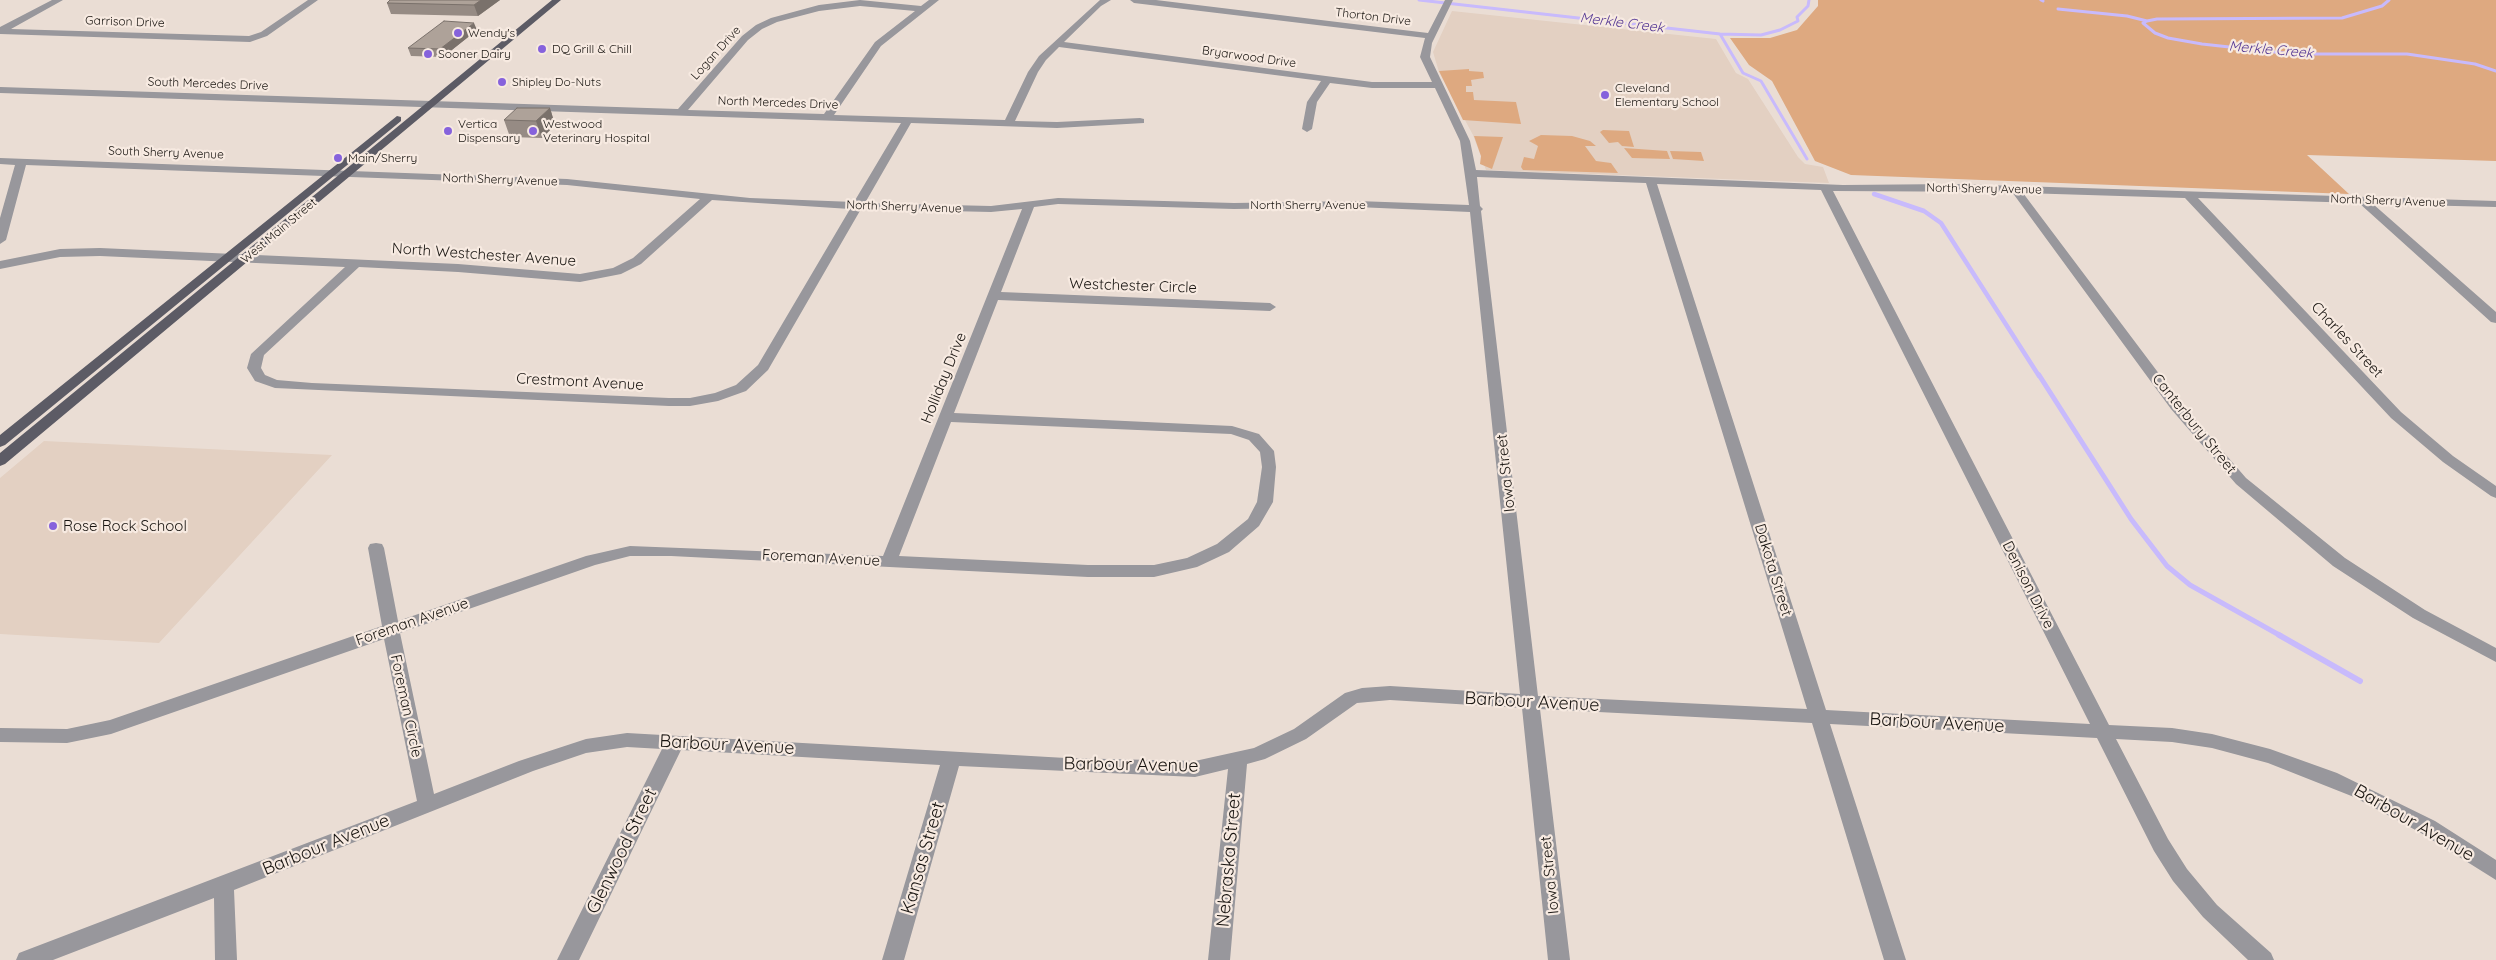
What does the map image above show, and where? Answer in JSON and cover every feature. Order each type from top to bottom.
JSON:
[{"type":"main road","name":"West Main Street","points":[[0,442],[544,0]]},
{"type":"main road","name":"West Main Street","points":[[0,461],[557,0]]},
{"type":"street","points":[[0,31],[59,0]]},
{"type":"street","name":"Garrison Drive","points":[[0,31],[250,38],[264,34],[314,0]]},
{"type":"street","points":[[826,117],[878,44],[935,0]]},
{"type":"street","points":[[1009,123],[1033,72],[1042,58],[1098,4],[1108,0]]},
{"type":"street","name":"Thorton Drive","points":[[1134,0],[1430,36]]},
{"type":"street","name":"Iowa Street","points":[[1449,0],[1430,36],[1424,57],[1465,141],[1471,173],[1559,960]]},
{"type":"street","name":"Logan Drive","points":[[681,112],[745,38],[759,26],[805,11],[845,4],[879,4],[923,9]]},
{"type":"street","name":"Bryarwood Drive","points":[[1056,44],[1327,80],[1390,86],[1438,85]]},
{"type":"street","points":[[1307,129],[1312,102],[1327,80]]},
{"type":"street","name":"South Mercedes Drive","points":[[0,90],[416,104]]},
{"type":"street","name":"North Mercedes Drive","points":[[416,104],[1081,125],[1140,121]]},
{"type":"street","name":"Crestmont Avenue","points":[[356,263],[258,354],[254,368],[260,378],[275,384],[312,387],[690,402],[732,392],[756,375],[908,120]]},
{"type":"street","name":"South Sherry Avenue","points":[[0,161],[331,173]]},
{"type":"street","points":[[0,240],[21,162]]},
{"type":"street","name":"North Sherry Avenue","points":[[331,173],[586,183],[773,203],[974,210],[1065,201],[1234,206],[1357,204],[1476,209]]},
{"type":"street","name":"North Sherry Avenue","points":[[1471,173],[1825,187],[2015,189],[2496,204]]},
{"type":"street","name":"Dakota Street","points":[[1650,179],[1895,960]]},
{"type":"street","name":"Denison Drive","points":[[1825,187],[2160,845],[2180,875],[2210,911],[2263,960]]},
{"type":"street","name":"Canterbury Street","points":[[2015,189],[2176,406],[2241,481],[2278,514],[2339,562],[2418,614],[2496,656]]},
{"type":"street","name":"Charles Street","points":[[2188,194],[2396,415],[2435,448],[2496,493]]},
{"type":"street","name":"North Westchester Avenue","points":[[0,265],[47,255],[78,251],[477,269],[566,278],[598,276],[617,271],[637,261],[710,196]]},
{"type":"street","points":[[2362,200],[2496,319]]},
{"type":"street","name":"Holliday Drive","points":[[889,562],[1029,205]]},
{"type":"street","name":"Westchester Circle","points":[[994,296],[1270,307]]},
{"type":"street","name":"Foreman Avenue","points":[[0,735],[67,736],[111,727],[592,560],[630,552],[671,551],[1126,572],[1163,569],[1206,558],[1229,544],[1254,522],[1265,502],[1269,467],[1267,450],[1254,437],[1232,430],[946,417]]},
{"type":"street","name":"Foreman Circle","points":[[376,548],[390,630],[427,805]]},
{"type":"street","name":"Barbour Avenue","points":[[27,960],[534,763],[586,746],[627,740],[1164,769],[1194,768],[1238,761],[1281,745],[1343,703],[1362,695],[1390,693],[2172,735],[2212,741],[2243,748],[2330,778],[2393,807],[2496,871]]},
{"type":"street","name":"Glenwood Street","points":[[568,960],[675,742]]},
{"type":"street","name":"Kansas Street","points":[[893,960],[952,757]]},
{"type":"street","name":"Nebraska Street","points":[[1219,960],[1238,761]]},
{"type":"street","points":[[224,885],[226,960]]},
{"type":"shaded area","points":[[1818,0],[2496,0],[2496,161],[2307,155],[2349,194],[1851,175],[1815,161],[1772,81],[1749,65],[1730,38],[1770,38],[1797,30],[1818,6]]},
{"type":"shaded area","name":"Cleveland Elementary School","points":[[1452,11],[1716,39],[1736,73],[1748,79],[1798,157],[1805,164],[1823,167],[1829,183],[1486,170],[1473,135],[1439,72],[1433,52]]},
{"type":"shaded area","points":[[1469,69],[1469,71],[1483,72],[1484,78],[1471,80],[1472,86],[1466,86],[1466,92],[1473,92],[1474,100],[1516,102],[1521,124],[1463,120],[1439,71]]},
{"type":"shaded area","points":[[1603,130],[1629,131],[1634,147],[1622,146],[1618,142],[1609,143],[1600,132]]},
{"type":"shaded area","points":[[1541,135],[1572,136],[1590,141],[1596,146],[1585,146],[1596,161],[1611,163],[1618,173],[1523,170],[1521,167],[1524,157],[1534,159],[1538,146],[1529,141]]},
{"type":"shaded area","points":[[1474,136],[1503,137],[1492,169],[1480,164],[1481,156]]},
{"type":"shaded area","points":[[1624,148],[1667,151],[1670,159],[1632,158]]},
{"type":"shaded area","points":[[1670,151],[1701,152],[1704,161],[1673,159]]},
{"type":"shaded area","points":[[44,441],[332,455],[159,643],[0,634],[0,478]]},
{"type":"building","points":[[390,0],[481,0],[474,5],[387,3]]},
{"type":"building","points":[[444,21],[474,23],[440,49],[408,48]]},
{"type":"building","points":[[517,108],[550,108],[536,121],[504,120]]},
{"type":"waterway","name":"Merkle Creek","points":[[1419,0],[1720,34]]},
{"type":"waterway","name":"Merkle Creek","points":[[1720,34],[1761,35],[1780,30],[1798,21],[1797,17],[1808,6],[1809,0]]},
{"type":"waterway","points":[[2147,21],[2157,19],[2342,18],[2382,6],[2389,0]]},
{"type":"waterway","name":"Merkle Creek","points":[[2058,9],[2127,16],[2147,21]]},
{"type":"waterway","name":"Merkle Creek","points":[[2147,21],[2143,23],[2155,33],[2168,38],[2202,44],[2293,54],[2407,54],[2475,64],[2496,71]]},
{"type":"waterway","points":[[1720,34],[1743,73],[1761,81],[1807,159]]},
{"type":"waterway","points":[[1874,194],[1924,211],[1941,223],[2039,376]]},
{"type":"waterway","points":[[2039,375],[2131,519],[2167,566],[2190,585],[2281,636]]},
{"type":"waterway","points":[[2279,635],[2360,681]]},
{"type":"place","name":"Wendy's","points":[[458,33]]},
{"type":"place","name":"DQ Grill & Chill","points":[[542,49]]},
{"type":"place","name":"Sooner Dairy","points":[[428,54]]},
{"type":"place","name":"Shipley Do-Nuts","points":[[502,82]]},
{"type":"place","name":"Cleveland Elementary School","points":[[1605,95]]},
{"type":"place","name":"Vertica Dispensary","points":[[448,131]]},
{"type":"place","name":"Westwood Veterinary Hospital","points":[[533,131]]},
{"type":"place","name":"Main/Sherry","points":[[338,158]]},
{"type":"place","name":"Rose Rock School","points":[[53,526]]}]
